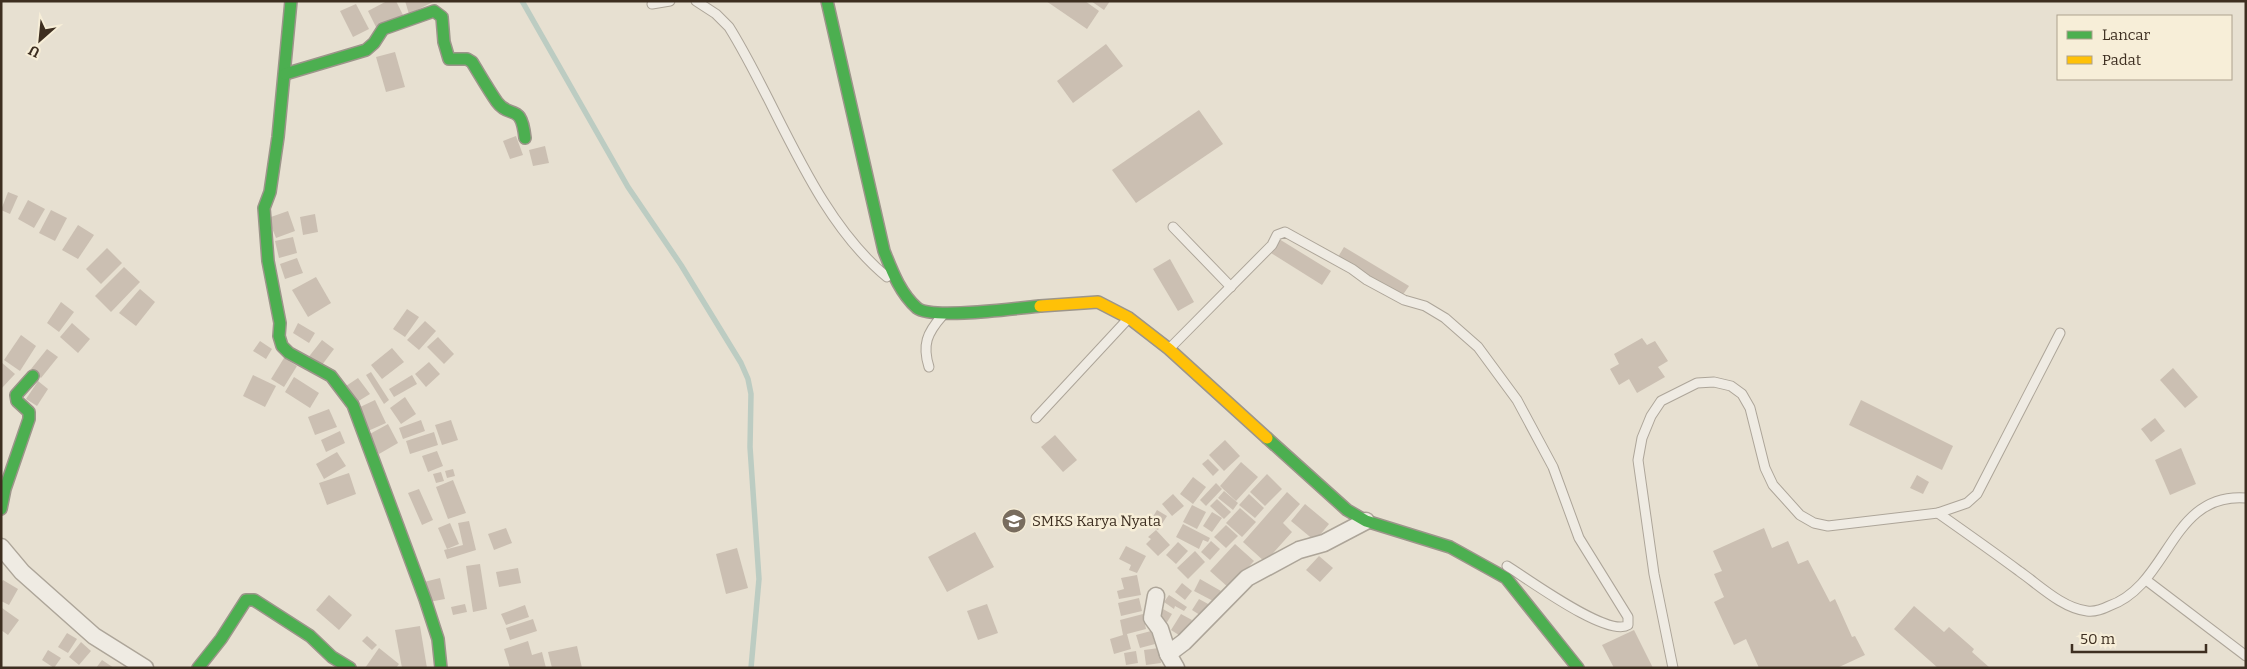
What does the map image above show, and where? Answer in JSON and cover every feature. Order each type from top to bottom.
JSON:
[{"type":"street","points":[[291,1],[274,171],[270,192],[264,208],[268,261],[280,323],[279,336],[282,346],[289,353],[331,376],[353,405],[425,599],[438,639],[442,668]]},
{"type":"street","points":[[827,1],[884,251],[899,286],[918,309],[943,314],[1098,302],[1129,318],[1169,349],[1347,510],[1366,521],[1450,547],[1506,578],[1578,668]]},
{"type":"street","points":[[285,74],[366,50],[383,29],[434,11],[442,17],[444,42],[449,60],[467,59],[472,62],[498,104],[514,111],[523,121],[525,138]]},
{"type":"street","points":[[1,509],[5,489],[30,412],[17,401],[16,395],[33,376]]},
{"type":"street","points":[[1172,661],[1184,642],[1247,578],[1299,550],[1324,543],[1366,521]]},
{"type":"street","points":[[1,547],[22,572],[94,636],[144,668]]},
{"type":"street","points":[[1156,596],[1152,618],[1160,629],[1172,661]]},
{"type":"street","points":[[198,668],[221,639],[246,600],[254,600],[310,636],[332,657],[350,668]]},
{"type":"lane","points":[[652,4],[670,1]]},
{"type":"lane","points":[[696,1],[716,14],[729,27],[820,196],[863,255],[899,286]]},
{"type":"lane","points":[[1173,227],[1230,287]]},
{"type":"lane","points":[[1169,349],[1272,245],[1277,235],[1285,232],[1404,300],[1425,306],[1460,330],[1492,364],[1517,400],[1553,467],[1580,538],[1628,616],[1628,625],[1624,628],[1612,627],[1595,620],[1498,561]]},
{"type":"lane","points":[[929,367],[925,354],[926,339],[931,328],[943,314]]},
{"type":"lane","points":[[1036,418],[1129,318]]},
{"type":"lane","points":[[1673,668],[1654,574],[1638,460],[1642,438],[1651,416],[1661,402],[1697,383],[1714,382],[1731,386],[1742,394],[1750,408],[1765,468],[1772,485],[1800,515],[1814,523],[1828,526],[1938,513],[1967,503],[1977,494],[2060,333]]},
{"type":"lane","points":[[1938,513],[2063,602],[2088,612],[2099,610],[2126,599],[2146,580],[2183,524],[2222,500],[2246,498]]},
{"type":"lane","points":[[1450,547],[1461,546],[1476,550]]},
{"type":"lane","points":[[2146,580],[2246,656]]},
{"type":"building","points":[[387,1],[396,1],[403,15],[377,29],[368,11]]},
{"type":"building","points":[[405,1],[435,1],[409,14]]},
{"type":"building","points":[[1046,1],[1085,1],[1099,11],[1087,29]]},
{"type":"building","points":[[1091,1],[1110,1],[1104,10]]},
{"type":"building","points":[[356,4],[369,29],[353,37],[340,11]]},
{"type":"building","points":[[1106,44],[1123,66],[1073,103],[1057,81]]},
{"type":"building","points":[[395,52],[405,87],[386,92],[376,57]]},
{"type":"building","points":[[1199,110],[1223,144],[1136,203],[1112,170]]},
{"type":"building","points":[[516,136],[523,155],[510,159],[503,141]]},
{"type":"building","points":[[545,146],[549,163],[533,166],[529,150]]},
{"type":"building","points":[[8,192],[18,196],[10,214],[1,210]]},
{"type":"building","points":[[28,200],[45,209],[34,228],[18,219]]},
{"type":"building","points":[[51,210],[67,218],[55,241],[39,233]]},
{"type":"building","points":[[288,211],[295,231],[276,238],[268,218]]},
{"type":"building","points":[[315,214],[318,232],[303,235],[300,217]]},
{"type":"building","points":[[78,225],[94,235],[78,259],[62,250]]},
{"type":"building","points":[[293,237],[297,253],[279,258],[275,241]]},
{"type":"building","points":[[1279,239],[1331,271],[1322,285],[1271,253]]},
{"type":"building","points":[[1344,247],[1409,286],[1402,296],[1338,257]]},
{"type":"building","points":[[107,248],[122,263],[101,284],[86,269]]},
{"type":"building","points":[[297,258],[303,273],[285,279],[280,264]]},
{"type":"building","points":[[1170,259],[1194,302],[1178,311],[1153,269]]},
{"type":"building","points":[[124,267],[140,282],[111,312],[95,296]]},
{"type":"building","points":[[316,277],[331,303],[308,317],[292,290]]},
{"type":"building","points":[[140,289],[155,302],[136,326],[119,313]]},
{"type":"building","points":[[61,302],[74,312],[59,332],[47,323]]},
{"type":"building","points":[[407,309],[419,317],[405,337],[393,329]]},
{"type":"building","points":[[425,321],[436,331],[419,350],[407,340]]},
{"type":"building","points":[[72,323],[90,339],[78,353],[60,337]]},
{"type":"building","points":[[298,323],[315,333],[309,343],[293,333]]},
{"type":"building","points":[[21,335],[36,346],[20,371],[4,360]]},
{"type":"building","points":[[438,337],[454,354],[444,364],[427,347]]},
{"type":"building","points":[[1642,338],[1647,345],[1655,341],[1668,361],[1658,367],[1665,377],[1637,393],[1629,379],[1619,385],[1610,369],[1619,364],[1614,354]]},
{"type":"building","points":[[322,340],[334,349],[319,369],[307,359]]},
{"type":"building","points":[[260,341],[272,349],[266,359],[253,351]]},
{"type":"building","points":[[392,348],[404,362],[382,379],[371,365]]},
{"type":"building","points":[[47,349],[58,357],[41,378],[31,369]]},
{"type":"building","points":[[284,358],[297,366],[284,387],[271,379]]},
{"type":"building","points":[[1,362],[15,374],[1,389]]},
{"type":"building","points":[[429,362],[440,374],[426,387],[415,374]]},
{"type":"building","points":[[2173,368],[2198,397],[2185,408],[2160,380]]},
{"type":"building","points":[[371,372],[389,400],[384,404],[366,375]]},
{"type":"building","points":[[253,375],[276,386],[265,407],[243,396]]},
{"type":"building","points":[[412,375],[417,384],[394,397],[389,389]]},
{"type":"building","points":[[294,377],[319,393],[310,408],[285,392]]},
{"type":"building","points":[[358,378],[370,394],[357,402],[346,386]]},
{"type":"building","points":[[38,381],[48,389],[37,406],[26,399]]},
{"type":"building","points":[[405,397],[416,414],[401,424],[390,408]]},
{"type":"building","points":[[375,400],[386,423],[368,431],[358,408]]},
{"type":"building","points":[[1861,400],[1953,446],[1942,470],[1849,425]]},
{"type":"building","points":[[329,409],[337,427],[315,435],[308,417]]},
{"type":"building","points":[[2155,418],[2165,431],[2151,442],[2141,429]]},
{"type":"building","points":[[421,420],[425,431],[403,439],[399,428]]},
{"type":"building","points":[[451,420],[458,440],[442,445],[435,425]]},
{"type":"building","points":[[388,424],[398,443],[379,454],[368,435]]},
{"type":"building","points":[[340,431],[345,443],[326,452],[321,440]]},
{"type":"building","points":[[434,432],[438,445],[410,454],[406,441]]},
{"type":"building","points":[[1055,435],[1077,460],[1063,472],[1041,447]]},
{"type":"building","points":[[1225,440],[1240,456],[1224,471],[1209,455]]},
{"type":"building","points":[[2181,448],[2196,484],[2170,495],[2155,460]]},
{"type":"building","points":[[437,451],[443,466],[428,472],[422,456]]},
{"type":"building","points":[[337,452],[346,466],[324,479],[316,464]]},
{"type":"building","points":[[1208,459],[1219,470],[1213,476],[1202,464]]},
{"type":"building","points":[[1241,462],[1258,477],[1236,501],[1220,486]]},
{"type":"building","points":[[453,469],[455,476],[447,478],[445,471]]},
{"type":"building","points":[[441,472],[444,481],[436,483],[433,474]]},
{"type":"building","points":[[349,473],[356,494],[327,505],[319,483]]},
{"type":"building","points":[[1267,474],[1282,489],[1265,506],[1250,492]]},
{"type":"building","points":[[1917,475],[1929,482],[1923,494],[1910,488]]},
{"type":"building","points":[[1193,477],[1206,487],[1193,504],[1180,494]]},
{"type":"building","points":[[453,480],[466,513],[448,519],[436,487]]},
{"type":"building","points":[[1216,483],[1222,489],[1206,506],[1200,500]]},
{"type":"building","points":[[419,489],[433,520],[422,525],[408,493]]},
{"type":"building","points":[[1224,491],[1238,503],[1233,510],[1218,498]]},
{"type":"building","points":[[1287,492],[1300,504],[1283,523],[1292,532],[1265,562],[1243,542]]},
{"type":"building","points":[[1173,494],[1184,506],[1172,516],[1162,504]]},
{"type":"building","points":[[1249,494],[1264,508],[1255,518],[1239,505]]},
{"type":"building","points":[[1217,499],[1231,512],[1224,519],[1210,506]]},
{"type":"building","points":[[1305,504],[1329,524],[1315,541],[1291,521]]},
{"type":"building","points":[[1192,505],[1206,512],[1197,529],[1183,522]]},
{"type":"building","points":[[1240,508],[1256,522],[1242,537],[1226,523]]},
{"type":"building","points":[[1157,510],[1167,516],[1158,530],[1148,525]]},
{"type":"building","points":[[1212,512],[1222,518],[1212,532],[1203,526]]},
{"type":"building","points":[[469,521],[476,550],[447,559],[444,550],[463,545],[458,523]]},
{"type":"building","points":[[450,523],[459,544],[447,549],[438,528]]},
{"type":"building","points":[[1183,524],[1210,538],[1208,542],[1203,540],[1199,549],[1176,537]]},
{"type":"building","points":[[1226,525],[1238,536],[1226,548],[1214,537]]},
{"type":"building","points":[[506,528],[512,543],[494,550],[488,534]]},
{"type":"building","points":[[1764,528],[1772,548],[1788,541],[1798,564],[1808,560],[1830,602],[1835,599],[1852,637],[1855,636],[1865,655],[1837,668],[1759,668],[1746,639],[1734,645],[1714,602],[1724,597],[1714,574],[1722,571],[1713,551]]},
{"type":"building","points":[[1156,530],[1170,545],[1158,556],[1146,544],[1151,539],[1148,537]]},
{"type":"building","points":[[975,532],[994,567],[947,592],[928,557]]},
{"type":"building","points":[[1211,541],[1220,549],[1210,560],[1201,552]]},
{"type":"building","points":[[1178,542],[1188,551],[1176,564],[1166,555]]},
{"type":"building","points":[[1235,544],[1254,561],[1229,588],[1210,571]]},
{"type":"building","points":[[1126,546],[1146,556],[1137,573],[1129,570],[1131,565],[1119,559]]},
{"type":"building","points":[[737,548],[748,588],[726,594],[716,554]]},
{"type":"building","points":[[1195,551],[1205,562],[1188,579],[1177,568]]},
{"type":"building","points":[[1319,556],[1333,568],[1320,582],[1306,570]]},
{"type":"building","points":[[480,564],[487,609],[473,612],[466,566]]},
{"type":"building","points":[[518,568],[521,583],[499,587],[496,572]]},
{"type":"building","points":[[1137,575],[1141,595],[1119,599],[1117,591],[1124,589],[1121,578]]},
{"type":"building","points":[[440,578],[445,599],[429,602],[424,582]]},
{"type":"building","points":[[1200,579],[1221,591],[1215,602],[1194,591]]},
{"type":"building","points":[[3,580],[18,589],[9,605],[1,601],[1,583]]},
{"type":"building","points":[[1182,583],[1192,591],[1185,600],[1175,592]]},
{"type":"building","points":[[329,595],[352,615],[339,630],[316,610]]},
{"type":"building","points":[[1169,595],[1187,607],[1184,611],[1175,606],[1174,609],[1164,602]]},
{"type":"building","points":[[1139,598],[1142,611],[1121,616],[1118,603]]},
{"type":"building","points":[[1199,599],[1210,605],[1203,617],[1192,610]]},
{"type":"building","points":[[465,604],[467,612],[453,615],[451,607]]},
{"type":"building","points":[[987,604],[998,633],[978,640],[967,611]]},
{"type":"building","points":[[525,605],[529,617],[506,625],[501,614]]},
{"type":"building","points":[[1914,606],[1944,632],[1949,627],[1974,649],[1972,652],[1990,668],[1938,668],[1894,629]]},
{"type":"building","points":[[2,608],[19,620],[8,635],[1,630]]},
{"type":"building","points":[[1161,608],[1172,614],[1166,624],[1155,617]]},
{"type":"building","points":[[1143,614],[1146,629],[1127,634],[1131,649],[1114,654],[1110,639],[1123,635],[1120,620]]},
{"type":"building","points":[[1181,614],[1192,620],[1182,637],[1171,630]]},
{"type":"building","points":[[533,619],[537,631],[510,640],[506,628]]},
{"type":"building","points":[[420,626],[427,668],[402,668],[395,630]]},
{"type":"building","points":[[1634,630],[1653,668],[1614,668],[1602,645]]},
{"type":"building","points":[[1151,631],[1155,644],[1140,648],[1136,635]]},
{"type":"building","points":[[67,633],[77,639],[68,653],[58,647]]},
{"type":"building","points":[[367,636],[377,645],[372,650],[362,641]]},
{"type":"building","points":[[528,641],[532,655],[542,652],[546,668],[510,668],[504,649]]},
{"type":"building","points":[[81,642],[91,651],[79,665],[69,657]]},
{"type":"building","points":[[577,646],[582,668],[552,668],[548,652]]},
{"type":"building","points":[[379,648],[399,664],[396,668],[365,668]]},
{"type":"building","points":[[1159,648],[1161,663],[1146,665],[1144,650]]},
{"type":"building","points":[[48,650],[61,658],[54,668],[42,660]]},
{"type":"building","points":[[1136,651],[1138,663],[1126,665],[1124,653]]},
{"type":"building","points":[[102,660],[114,668],[96,668]]},
{"type":"waterway","points":[[522,1],[628,187],[681,265],[741,363],[748,379],[751,394],[750,447],[759,579],[751,668]]},
{"type":"traffic: fast","points":[[291,1],[278,137],[270,192],[264,208],[268,261],[280,323],[279,336],[282,346],[289,353],[331,376],[353,405],[425,599],[438,639],[441,668]]},
{"type":"traffic: fast","points":[[827,1],[884,251],[906,296],[917,308],[939,313],[976,312],[1040,306]]},
{"type":"traffic: fast","points":[[285,74],[366,50],[374,43],[383,29],[434,11],[442,17],[444,42],[449,59],[467,59],[472,62],[497,102],[506,110],[518,115],[521,119],[525,138]]},
{"type":"traffic: fast","points":[[1,509],[5,489],[29,419],[29,412],[17,401],[16,395],[33,376]]},
{"type":"traffic: fast","points":[[1267,438],[1347,510],[1366,521],[1450,547],[1506,578],[1578,668]]},
{"type":"traffic: fast","points":[[198,668],[221,639],[246,600],[254,600],[310,636],[332,657],[350,668]]},
{"type":"traffic: slow","points":[[1040,306],[1098,302],[1129,318],[1169,349],[1267,438]]},
{"type":"place","name":"SMKS Karya Nyata","points":[[1014,521]]}]
